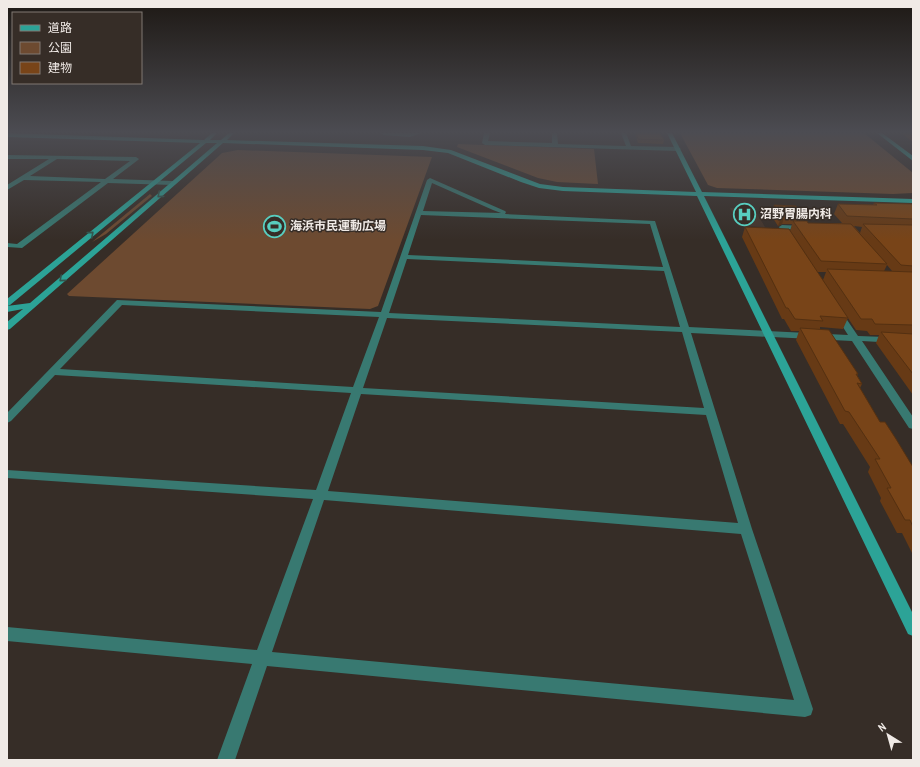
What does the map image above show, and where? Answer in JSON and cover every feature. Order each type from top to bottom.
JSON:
[{"type":"street","points":[[7,188],[38,169]]},
{"type":"street","points":[[7,245],[19,246],[123,169]]},
{"type":"street","points":[[9,299],[170,169]]},
{"type":"street","points":[[7,327],[190,169]]},
{"type":"street","points":[[494,169],[539,186],[563,189],[913,201]]},
{"type":"street","points":[[689,169],[913,629]]},
{"type":"street","points":[[23,178],[173,183]]},
{"type":"street","points":[[226,760],[358,390],[420,213],[430,180],[495,209],[519,216]]},
{"type":"street","points":[[7,634],[805,709],[746,529],[652,222],[420,213]]},
{"type":"street","points":[[793,245],[782,227],[812,228]]},
{"type":"street","points":[[404,257],[666,269]]},
{"type":"street","points":[[9,299],[32,305]]},
{"type":"street","points":[[7,419],[120,302],[913,341]]},
{"type":"street","points":[[7,309],[32,305]]},
{"type":"street","points":[[834,307],[913,425]]},
{"type":"street","points":[[53,372],[711,412]]},
{"type":"street","points":[[7,474],[320,495],[746,529]]},
{"type":"shaded area","points":[[730,208],[754,209],[765,227],[739,226]]},
{"type":"green space","name":"海浜市民運動広場","points":[[205,169],[428,169],[378,306],[370,309],[69,296],[67,294]]},
{"type":"green space","points":[[514,169],[596,169],[598,184],[557,182],[538,178]]},
{"type":"green space","points":[[699,169],[908,169],[913,173],[913,193],[893,194],[717,188],[708,185]]},
{"type":"green space","points":[[150,194],[152,196],[106,234],[92,242]]},
{"type":"building","points":[[874,203],[913,204],[913,219],[847,216],[838,204],[877,205]]},
{"type":"building","points":[[774,205],[796,206],[801,214],[785,214],[781,217]]},
{"type":"building","points":[[793,221],[807,221],[808,223],[851,224],[887,264],[821,261]]},
{"type":"building","points":[[863,224],[913,225],[913,266],[901,265]]},
{"type":"building","points":[[745,227],[789,229],[848,318],[820,316],[823,321],[795,319],[788,308],[786,308]]},
{"type":"building","points":[[827,269],[913,272],[913,325],[875,324],[872,319],[861,319]]},
{"type":"building","points":[[800,328],[829,330],[858,374],[856,374],[862,384],[857,383],[880,422],[885,422],[913,467],[913,527],[910,520],[905,520],[887,488],[891,488],[875,459],[880,459],[849,412],[845,411]]},
{"type":"building","points":[[881,332],[913,334],[913,374]]},
{"type":"place","name":"沼野胃腸内科","points":[[744,214]]},
{"type":"place","name":"海浜市民運動広場","points":[[275,226]]}]
